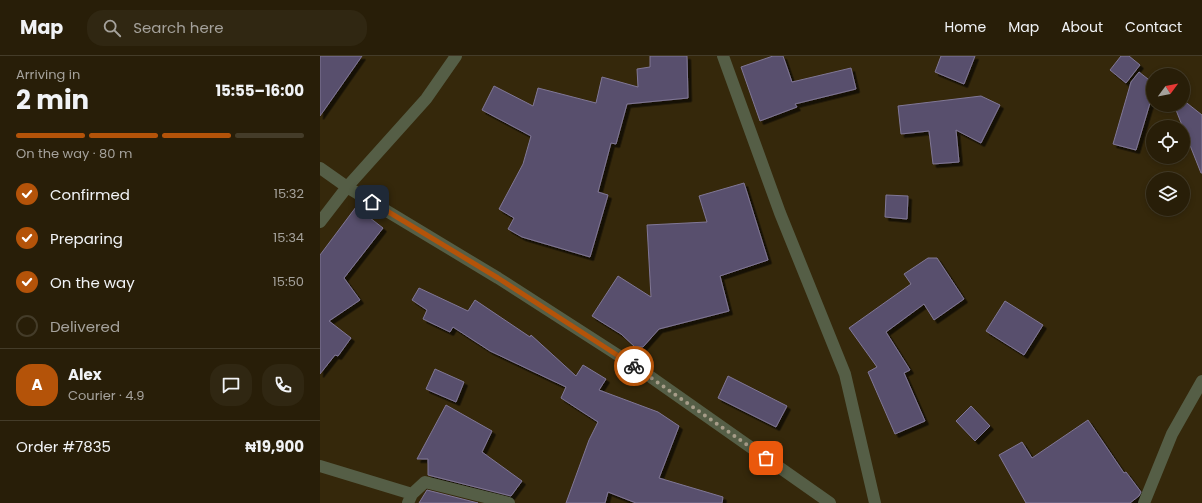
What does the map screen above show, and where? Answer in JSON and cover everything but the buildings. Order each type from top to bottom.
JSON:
[{"type":"street","points":[[320,222],[347,187],[426,99],[456,56]]},
{"type":"street","points":[[724,56],[780,214],[845,374],[875,503]]},
{"type":"street","points":[[320,168],[347,187],[498,278],[638,368],[830,503]]},
{"type":"street","points":[[1144,503],[1172,434],[1202,381]]},
{"type":"street","points":[[320,466],[410,498],[425,482],[509,503]]},
{"type":"way so far","points":[[634,366],[766,458]]},
{"type":"route","points":[[372,202],[498,278],[634,366]]}]
